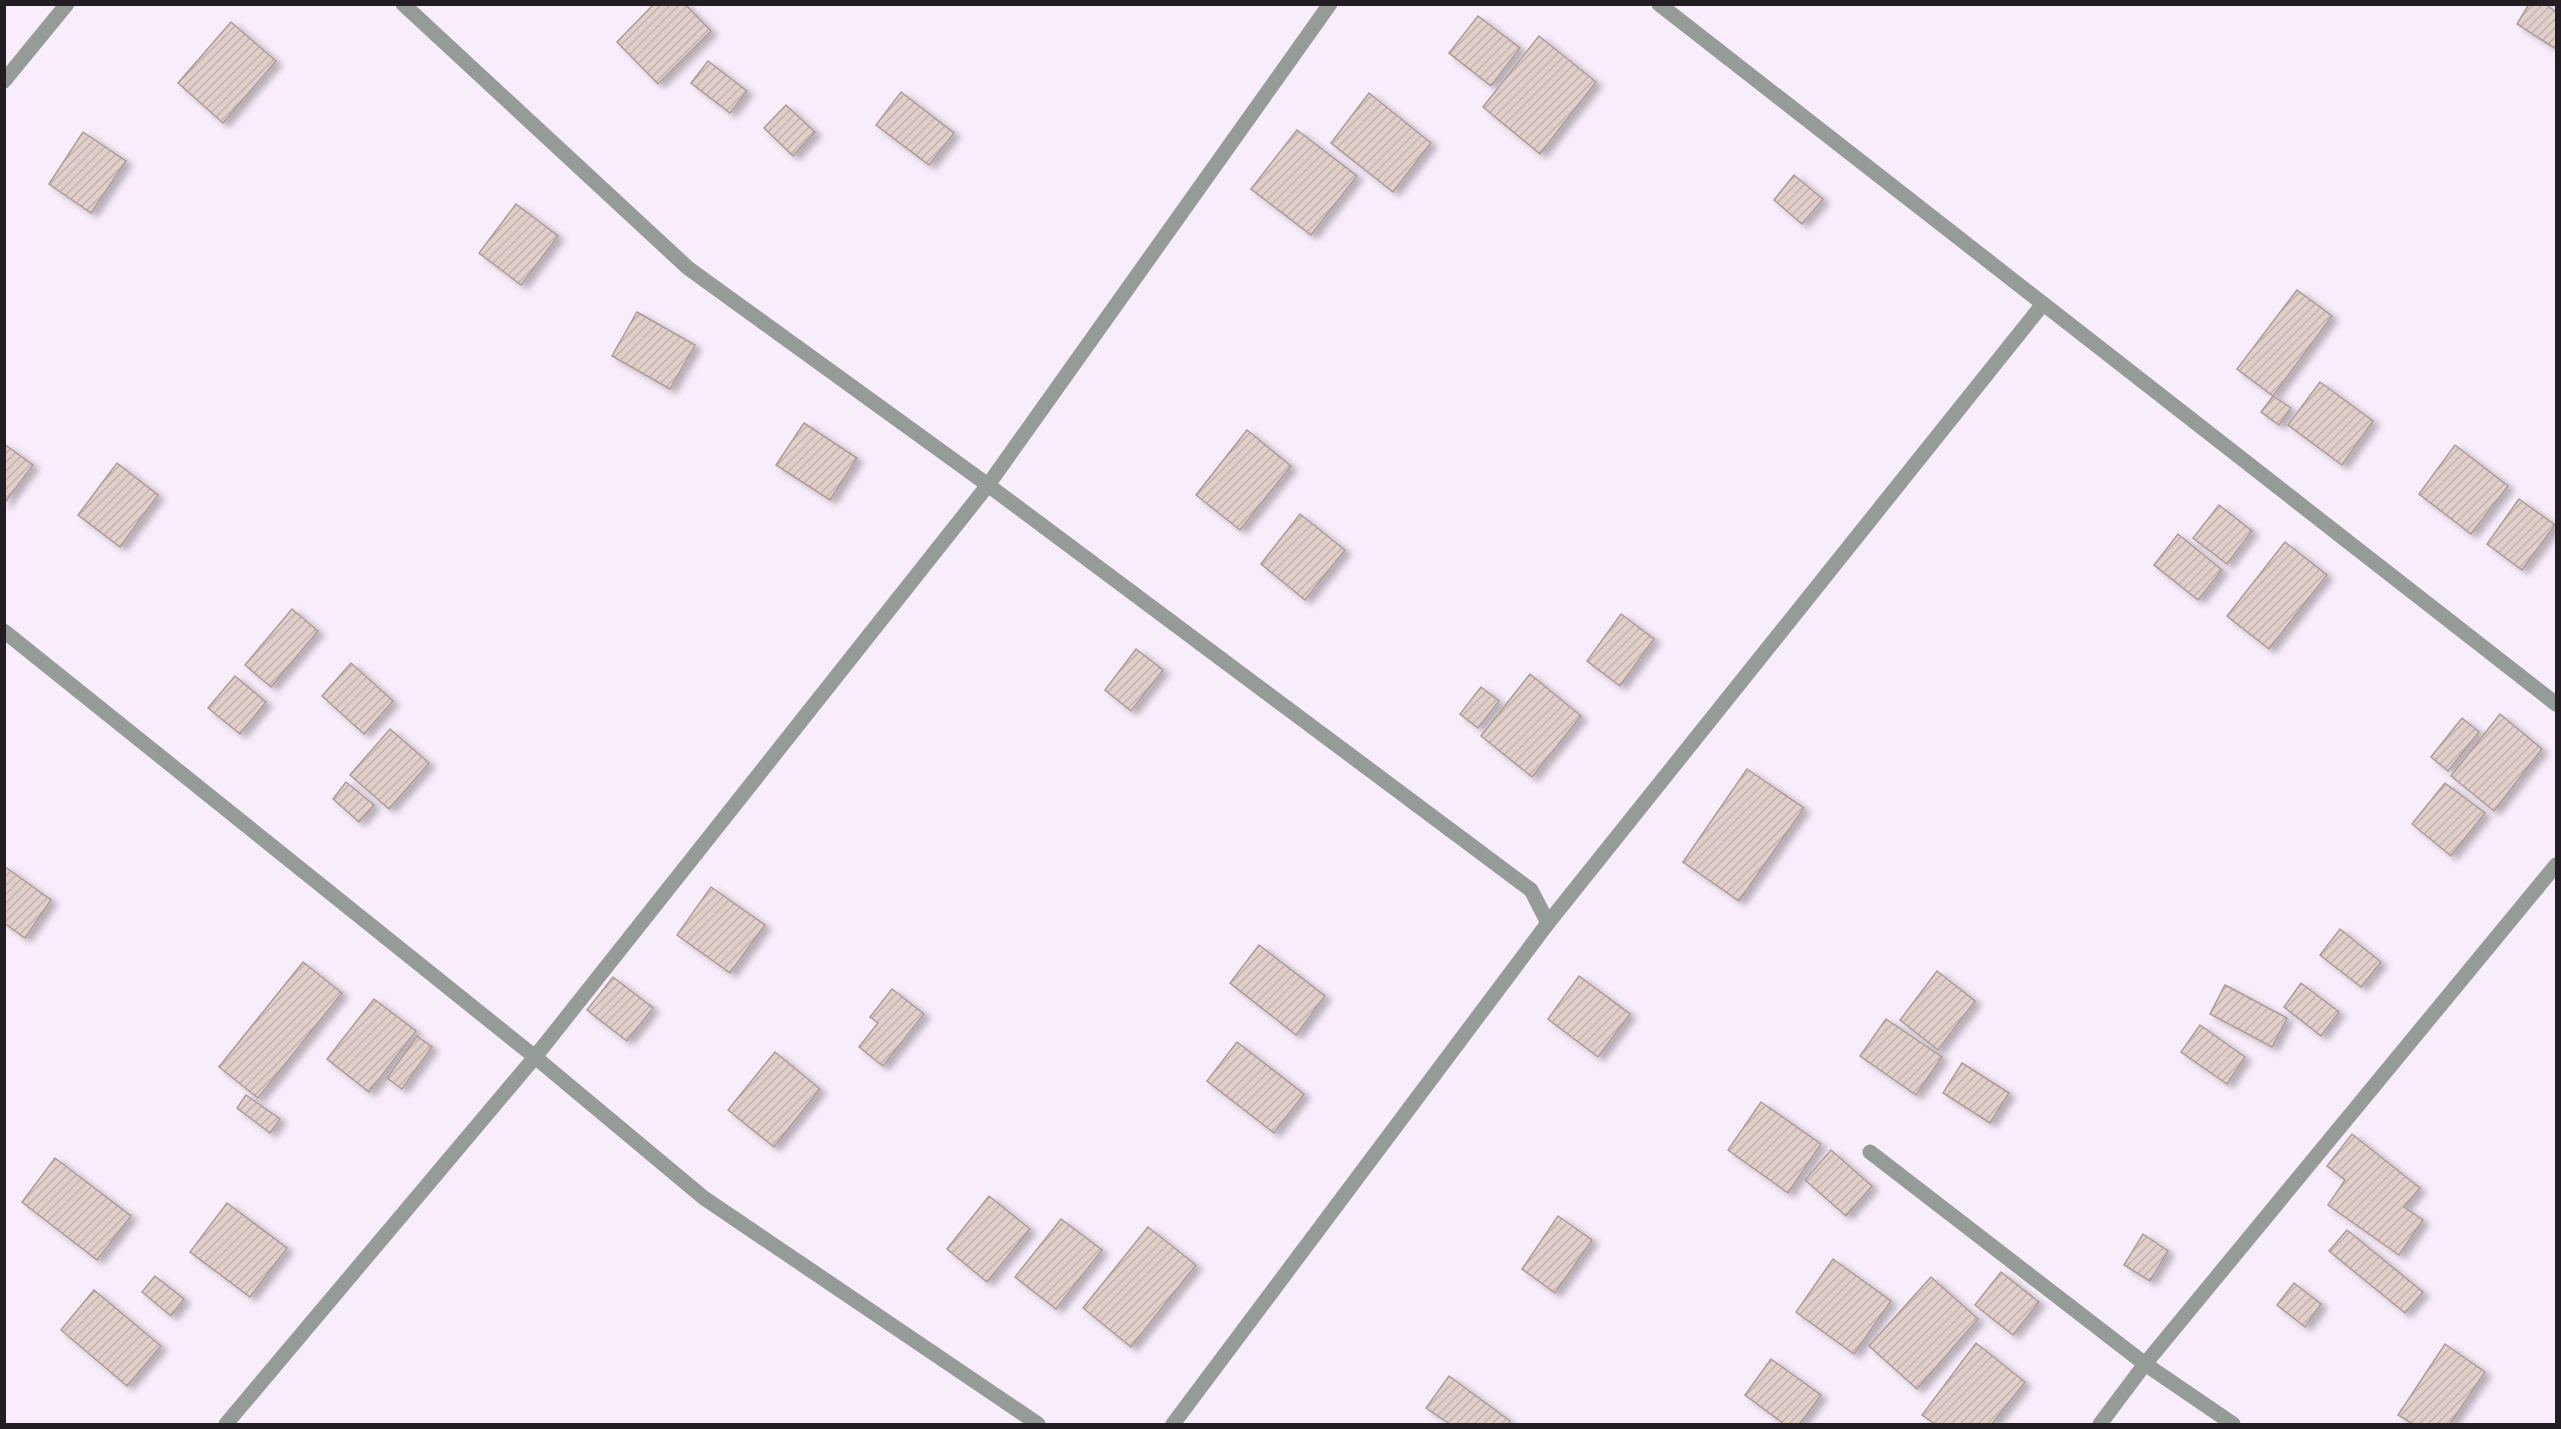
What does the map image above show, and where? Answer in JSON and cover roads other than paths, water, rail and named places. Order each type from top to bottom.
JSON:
[{"type":"street","points":[[4,81],[67,4]]},
{"type":"street","points":[[403,4],[688,268],[988,485],[1531,890],[1548,923]]},
{"type":"street","points":[[226,1425],[535,1057],[988,485],[1330,4]]},
{"type":"street","points":[[1659,4],[2556,704]]},
{"type":"street","points":[[1173,1425],[1548,923],[2043,304]]},
{"type":"street","points":[[4,631],[535,1057],[704,1198],[1038,1425]]},
{"type":"street","points":[[2100,1425],[2145,1364],[2556,865]]},
{"type":"street","points":[[1870,1152],[2145,1364],[2233,1425]]}]
